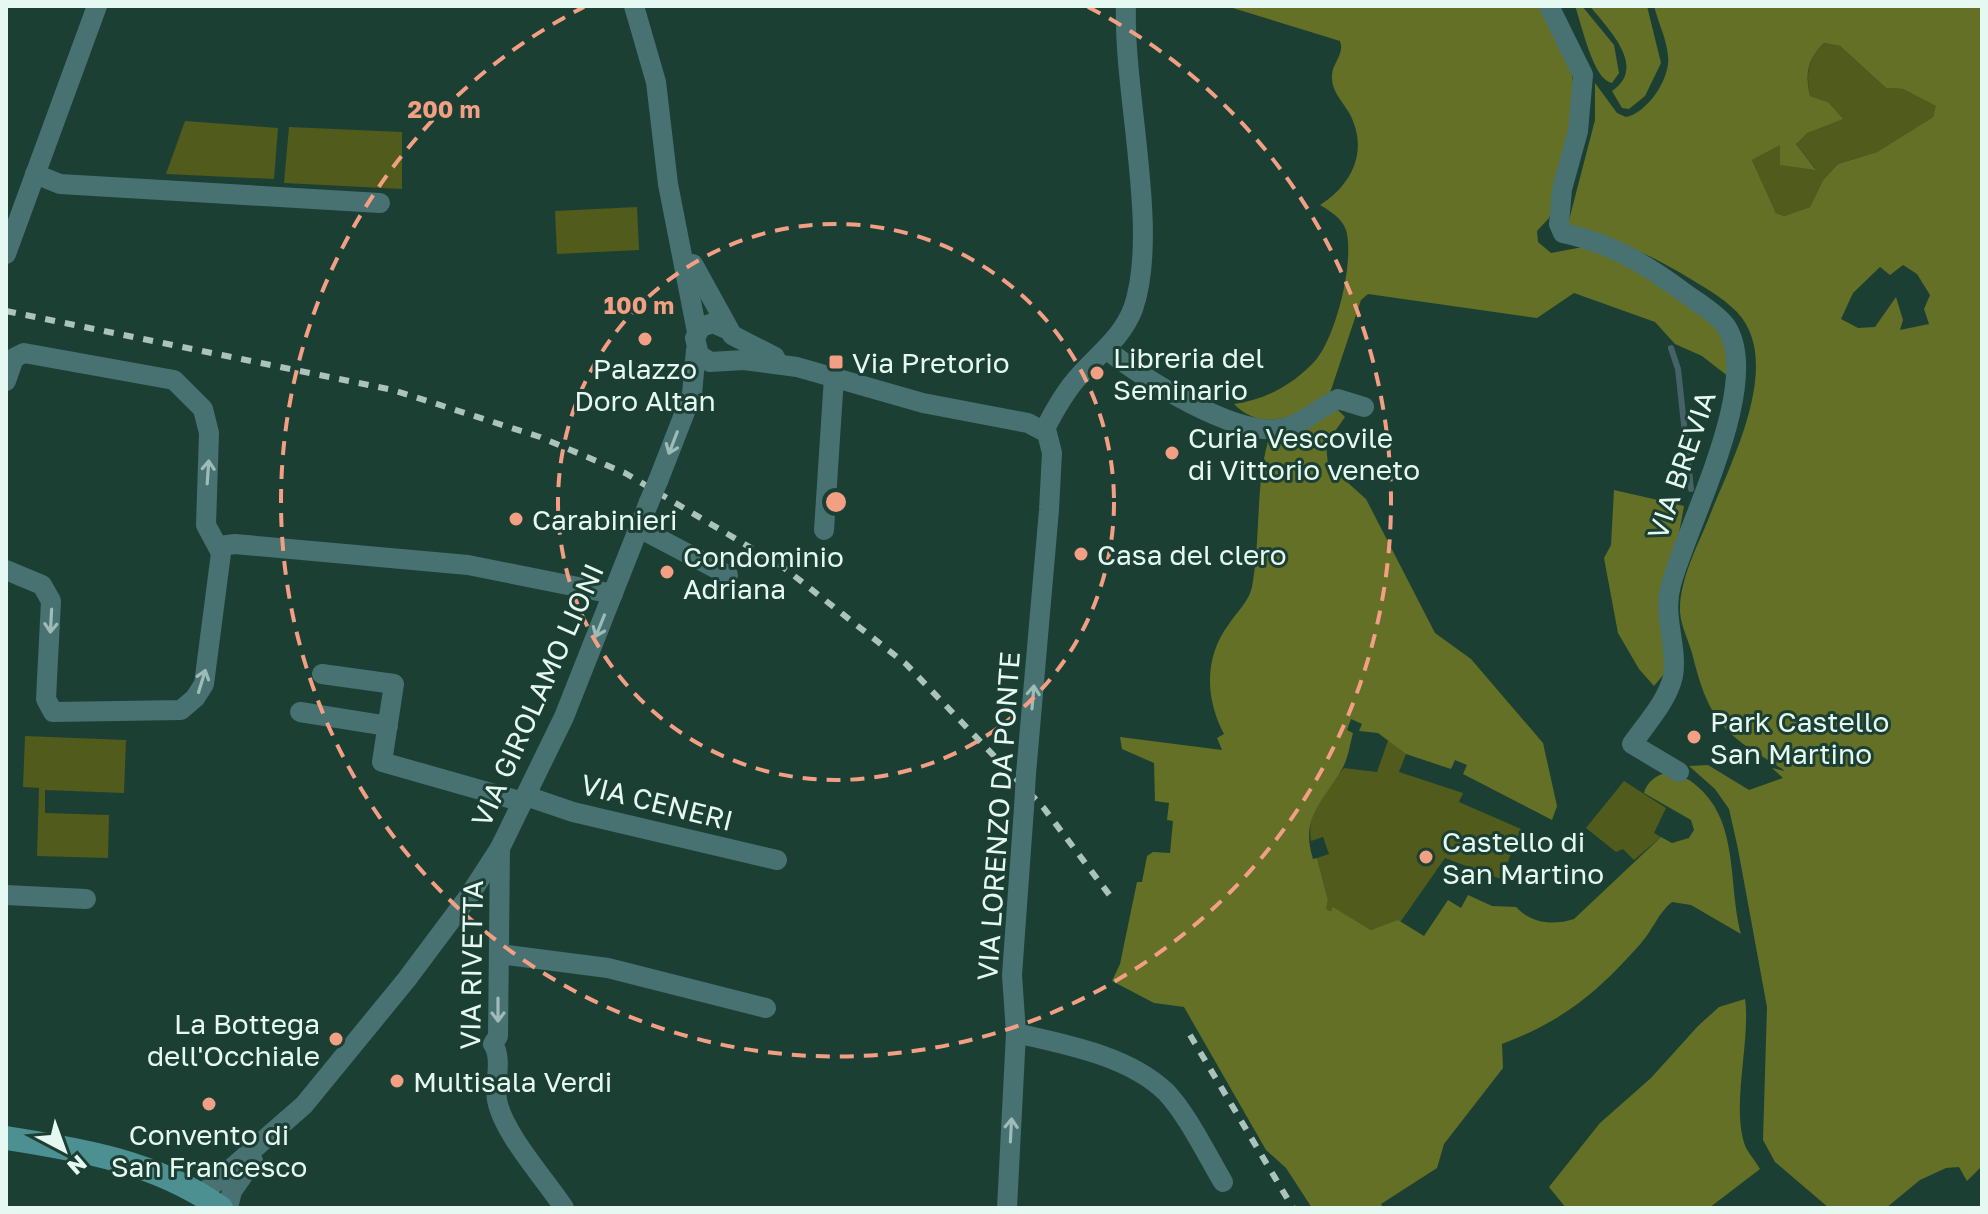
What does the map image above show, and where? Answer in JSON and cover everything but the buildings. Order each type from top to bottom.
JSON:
[{"type":"street","points":[[6,254],[13,212],[35,174],[97,6]]},
{"type":"street","name":"VIA GIROLAMO LIONI","points":[[266,1142],[304,1105],[436,943],[500,848],[564,717],[692,394],[697,341],[654,74],[634,6]]},
{"type":"street","points":[[797,367],[713,323],[697,341],[710,362],[722,360],[797,367],[923,403],[1020,421],[1044,431],[1070,387],[1121,333],[1134,307],[1142,241],[1127,78],[1126,6]]},
{"type":"street","name":"VIA BREVIA","points":[[1549,6],[1583,75],[1578,131],[1562,189],[1559,224],[1563,233],[1625,253],[1703,307],[1725,325],[1738,371],[1737,390],[1718,451],[1669,589],[1673,677],[1632,744],[1679,772]]},
{"type":"street","points":[[35,174],[60,184],[380,203]]},
{"type":"street","points":[[678,232],[730,332],[731,352],[722,360]]},
{"type":"street","points":[[1106,349],[1189,401],[1265,431],[1288,428],[1338,399],[1364,407]]},
{"type":"street","points":[[6,381],[14,358],[24,353],[174,380],[190,392],[203,409],[209,433],[206,525],[220,546],[204,684],[195,698],[181,710],[53,712],[46,699],[51,601],[42,585],[6,570]]},
{"type":"street","points":[[824,530],[834,377]]},
{"type":"street","name":"VIA LORENZO DA PONTE","points":[[1007,1208],[1016,1033],[1012,975],[1051,468],[1050,443],[1044,431]]},
{"type":"street","points":[[639,528],[728,575]]},
{"type":"street","points":[[220,546],[235,544],[468,565],[613,594]]},
{"type":"street","points":[[300,712],[388,726],[394,684],[322,674]]},
{"type":"street","name":"VIA CENERI","points":[[388,726],[382,762],[573,812],[777,860]]},
{"type":"street","name":"VIA RIVETTA","points":[[500,848],[498,1036],[493,1044],[497,1054],[497,1101],[518,1142],[564,1208]]},
{"type":"street","points":[[6,895],[86,899]]},
{"type":"street","points":[[499,954],[608,968],[766,1008]]},
{"type":"street","points":[[1016,1033],[1065,1045],[1140,1072],[1167,1094],[1223,1182]]},
{"type":"street","points":[[6,1138],[127,1160],[212,1201],[266,1142]]},
{"type":"street","points":[[228,1208],[232,1191],[266,1142]]},
{"type":"green space","points":[[1226,6],[1542,6],[1572,75],[1574,93],[1562,176],[1549,218],[1537,231],[1538,242],[1551,253],[1583,247],[1634,265],[1724,333],[1729,377],[1702,356],[1675,344],[1655,322],[1574,293],[1537,318],[1368,294],[1361,300],[1328,399],[1280,419],[1256,418],[1245,413],[1234,404],[1268,395],[1298,377],[1315,361],[1330,335],[1346,279],[1348,244],[1342,222],[1320,205],[1347,180],[1358,146],[1353,121],[1332,82],[1341,50],[1340,41]]},
{"type":"green space","points":[[1575,6],[1582,6],[1614,45],[1619,73],[1612,83],[1605,80],[1594,62]]},
{"type":"green space","points":[[1590,6],[1647,6],[1661,63],[1645,96],[1629,109],[1622,108],[1612,91],[1622,81],[1626,59],[1614,36]]},
{"type":"green space","points":[[1654,6],[1982,6],[1982,1166],[1967,1181],[1959,1167],[1946,1168],[1920,1180],[1886,1208],[1829,1208],[1775,1162],[1763,1140],[1767,1007],[1738,849],[1729,809],[1715,789],[1689,766],[1708,765],[1749,790],[1783,778],[1772,768],[1785,771],[1739,741],[1713,712],[1680,612],[1682,588],[1690,564],[1747,419],[1756,365],[1753,340],[1737,312],[1710,291],[1645,254],[1568,224],[1595,120],[1595,83],[1617,113],[1626,117],[1649,102],[1666,74],[1667,50]],"holes":[[[1824,43],[1840,46],[1886,88],[1903,89],[1936,106],[1933,117],[1877,152],[1838,164],[1823,180],[1810,207],[1784,216],[1776,213],[1752,160],[1780,145],[1780,165],[1816,170],[1796,144],[1807,133],[1843,119],[1828,102],[1810,96],[1809,68],[1814,55]],[[1903,265],[1917,274],[1930,295],[1924,309],[1929,324],[1900,330],[1903,320],[1896,297],[1875,327],[1858,328],[1841,319],[1853,293],[1880,267],[1890,275]]]},
{"type":"green space","points":[[1824,43],[1840,46],[1886,88],[1903,89],[1937,106],[1933,117],[1877,152],[1838,164],[1823,180],[1810,207],[1784,216],[1776,213],[1752,160],[1781,144],[1816,169],[1796,144],[1828,102],[1810,96],[1808,81],[1811,61]]},
{"type":"green space","points":[[185,121],[278,128],[274,179],[166,174]]},
{"type":"green space","points":[[289,127],[402,132],[402,189],[284,183]]},
{"type":"green space","points":[[637,207],[639,250],[557,254],[555,211]]},
{"type":"green space","points":[[1338,410],[1345,417],[1326,444],[1328,465],[1366,499],[1435,633],[1471,659],[1543,743],[1557,806],[1552,820],[1463,774],[1467,765],[1455,760],[1451,769],[1406,754],[1378,733],[1359,731],[1362,724],[1351,719],[1347,730],[1353,733],[1346,761],[1315,811],[1309,832],[1313,859],[1317,858],[1328,900],[1326,909],[1331,911],[1333,907],[1371,930],[1398,920],[1424,936],[1448,900],[1461,908],[1468,895],[1492,906],[1516,907],[1528,917],[1542,922],[1574,919],[1661,837],[1672,843],[1689,838],[1694,830],[1691,820],[1644,793],[1655,778],[1672,773],[1689,780],[1706,794],[1717,811],[1729,850],[1741,934],[1691,905],[1672,902],[1642,942],[1595,990],[1544,1025],[1502,1044],[1503,1068],[1444,1144],[1437,1168],[1381,1204],[1383,1208],[1312,1208],[1286,1168],[1266,1150],[1184,1007],[1154,1003],[1112,981],[1120,964],[1137,882],[1142,882],[1147,856],[1153,852],[1170,853],[1173,821],[1167,820],[1169,803],[1155,801],[1154,763],[1122,749],[1120,737],[1222,750],[1217,738],[1224,734],[1213,706],[1211,664],[1221,637],[1252,587],[1261,478],[1268,441]]},
{"type":"green space","points":[[1614,490],[1684,506],[1667,598],[1668,669],[1654,686],[1639,669],[1618,633],[1604,558],[1611,545]]},
{"type":"green space","points":[[25,736],[126,740],[124,793],[45,790],[45,813],[109,815],[108,858],[37,856],[39,788],[23,787]]},
{"type":"green space","points":[[1389,738],[1406,754],[1399,772],[1463,793],[1459,802],[1521,829],[1501,879],[1445,858],[1401,921],[1371,930],[1334,908],[1332,911],[1325,909],[1328,900],[1317,858],[1329,854],[1323,837],[1311,841],[1310,830],[1314,811],[1344,768],[1377,772]]},
{"type":"green space","points":[[1624,781],[1666,808],[1654,833],[1661,837],[1634,860],[1623,849],[1616,852],[1586,828]]},
{"type":"green space","points":[[1745,999],[1740,1115],[1746,1148],[1760,1169],[1709,1208],[1566,1208],[1549,1187],[1600,1123],[1651,1078],[1719,1007]]},
{"type":"waterway","points":[[1671,348],[1678,369],[1691,489]]},
{"type":"railway","points":[[6,311],[393,390],[540,437],[625,473],[783,567],[906,664],[1043,807],[1114,901]]},
{"type":"railway","points":[[1190,1035],[1293,1208]]},
{"type":"place","name":"Palazzo Doro Altan","points":[[645,339]]},
{"type":"place","name":"Via Pretorio","points":[[836,362]]},
{"type":"place","name":"Libreria del Seminario","points":[[1097,373]]},
{"type":"place","name":"Curia Vescovile di Vittorio veneto","points":[[1172,453]]},
{"type":"place","name":"Carabinieri","points":[[516,519]]},
{"type":"place","name":"Casa del clero","points":[[1081,554]]},
{"type":"place","name":"Condominio Adriana","points":[[667,572]]},
{"type":"place","name":"Park Castello San Martino","points":[[1694,737]]},
{"type":"place","name":"Castello di San Martino","points":[[1426,857]]},
{"type":"place","name":"La Bottega dell'Occhiale","points":[[336,1039]]},
{"type":"place","name":"Multisala Verdi","points":[[397,1081]]},
{"type":"place","name":"Convento di San Francesco","points":[[209,1104]]}]
